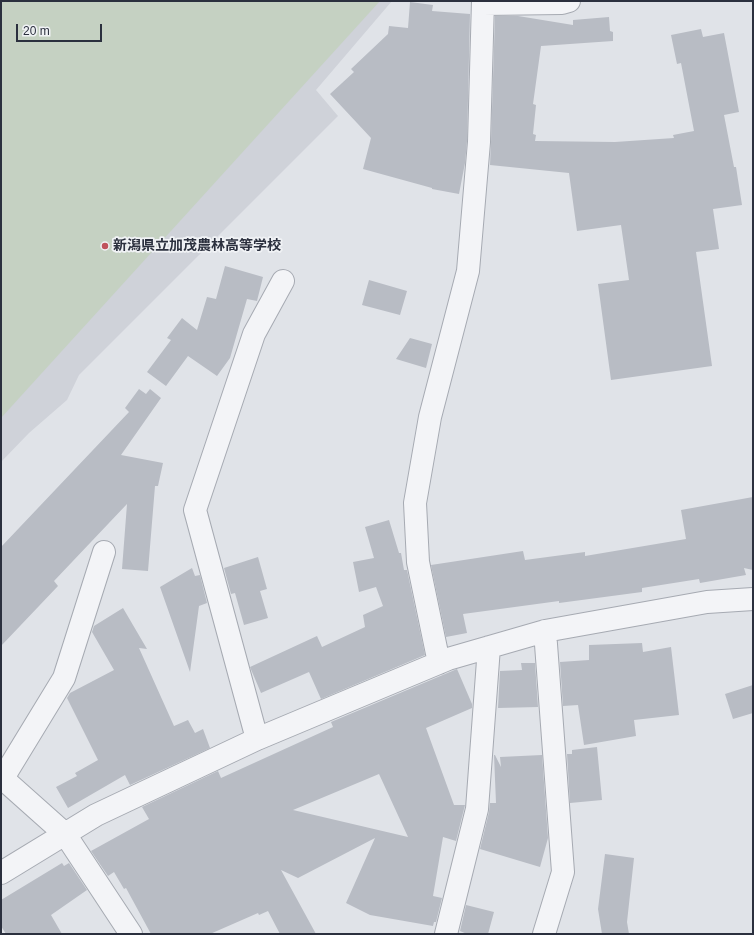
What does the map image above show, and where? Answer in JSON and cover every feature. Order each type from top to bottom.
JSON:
[{"type":"street","points":[[439,662],[418,562],[415,503],[430,416],[468,271],[479,142],[483,2],[562,3],[569,1]]},
{"type":"street","points":[[257,739],[195,510],[254,334],[283,281]]},
{"type":"street","points":[[104,552],[64,678],[2,777],[65,834],[131,934]]},
{"type":"street","points":[[1,873],[96,816],[257,739],[448,658],[545,631],[707,602],[753,599]]},
{"type":"street","points":[[544,934],[563,872],[545,631]]},
{"type":"street","points":[[446,934],[478,809],[489,647]]},
{"type":"shaded area","name":"新潟県立加茂農林高等学校","points":[[1,1],[392,1],[316,90],[338,116],[79,375],[67,400],[29,433],[1,462]]},
{"type":"green space","name":"新潟県立加茂農林高等学校","points":[[1,1],[380,1],[1,418]]},
{"type":"building","points":[[410,2],[433,5],[432,11],[470,14],[467,141],[465,163],[459,194],[432,189],[363,169],[371,138],[330,94],[354,72],[351,69],[388,34],[389,26],[408,28]]},
{"type":"building","points":[[495,16],[518,16],[573,25],[573,20],[609,17],[610,31],[613,32],[613,41],[541,46],[533,104],[536,105],[533,134],[536,135],[535,141],[615,142],[674,138],[673,135],[694,131],[681,63],[677,64],[671,35],[701,29],[703,37],[724,33],[739,112],[724,115],[734,167],[736,167],[742,205],[713,209],[719,249],[696,252],[712,366],[611,380],[598,284],[629,280],[621,225],[577,231],[569,173],[490,165]]},
{"type":"building","points":[[225,266],[263,277],[257,301],[247,299],[230,358],[217,376],[188,356],[166,386],[147,372],[171,340],[167,338],[182,318],[197,330],[207,297],[216,299]]},
{"type":"building","points":[[369,280],[407,291],[400,315],[362,305]]},
{"type":"building","points":[[410,338],[432,344],[426,368],[396,359]]},
{"type":"building","points":[[139,389],[146,394],[150,389],[161,398],[121,455],[163,463],[158,486],[155,486],[148,571],[122,569],[127,504],[54,581],[58,586],[1,646],[1,547],[129,412],[125,408]]},
{"type":"building","points":[[753,497],[753,570],[744,568],[746,575],[700,583],[699,579],[642,588],[642,592],[463,614],[467,633],[446,637],[431,565],[523,551],[525,560],[585,552],[585,556],[686,539],[681,510]]},
{"type":"building","points":[[389,520],[399,553],[401,553],[404,570],[407,570],[425,655],[321,699],[309,672],[261,693],[250,667],[317,636],[322,647],[365,627],[363,615],[383,606],[376,587],[359,592],[353,562],[374,558],[365,527]]},
{"type":"building","points":[[258,557],[267,589],[260,591],[268,618],[244,625],[235,593],[231,594],[224,568]]},
{"type":"building","points":[[192,568],[195,576],[200,575],[207,603],[199,606],[190,672],[160,587]]},
{"type":"building","points":[[123,608],[147,649],[139,648],[174,726],[188,720],[195,733],[203,729],[210,748],[130,785],[125,775],[68,808],[56,787],[77,776],[75,773],[98,760],[67,698],[70,693],[114,670],[92,632],[94,626]]},
{"type":"building","points":[[642,643],[643,652],[671,647],[679,715],[634,720],[636,736],[584,745],[578,705],[563,706],[560,662],[589,660],[589,645]]},
{"type":"building","points":[[521,663],[535,663],[538,707],[498,708],[500,671],[522,670]]},
{"type":"building","points":[[457,669],[472,704],[472,708],[426,728],[454,805],[465,805],[456,841],[443,837],[433,896],[442,898],[436,922],[434,922],[433,926],[370,915],[346,903],[375,838],[298,878],[281,870],[316,934],[280,934],[268,911],[259,915],[258,913],[210,934],[151,934],[126,888],[124,889],[114,872],[108,876],[91,851],[149,819],[142,807],[218,771],[221,778],[333,727],[331,722]],"holes":[[[379,774],[408,837],[293,810]]]},
{"type":"building","points":[[753,685],[753,713],[733,719],[725,694]]},
{"type":"building","points":[[597,747],[602,800],[570,803],[567,754],[572,754],[572,750]]},
{"type":"building","points":[[494,755],[501,767],[500,757],[542,755],[548,838],[540,867],[480,849],[490,803],[496,803]]},
{"type":"building","points":[[605,854],[634,858],[627,922],[629,934],[602,934],[598,909]]},
{"type":"building","points":[[62,863],[64,866],[69,863],[87,890],[51,915],[62,934],[6,934],[1,926],[1,900]]},
{"type":"building","points":[[466,905],[494,912],[488,934],[467,934],[460,931]]},
{"type":"place","name":"新潟県立加茂農林高等学校","points":[[105,246]]}]
